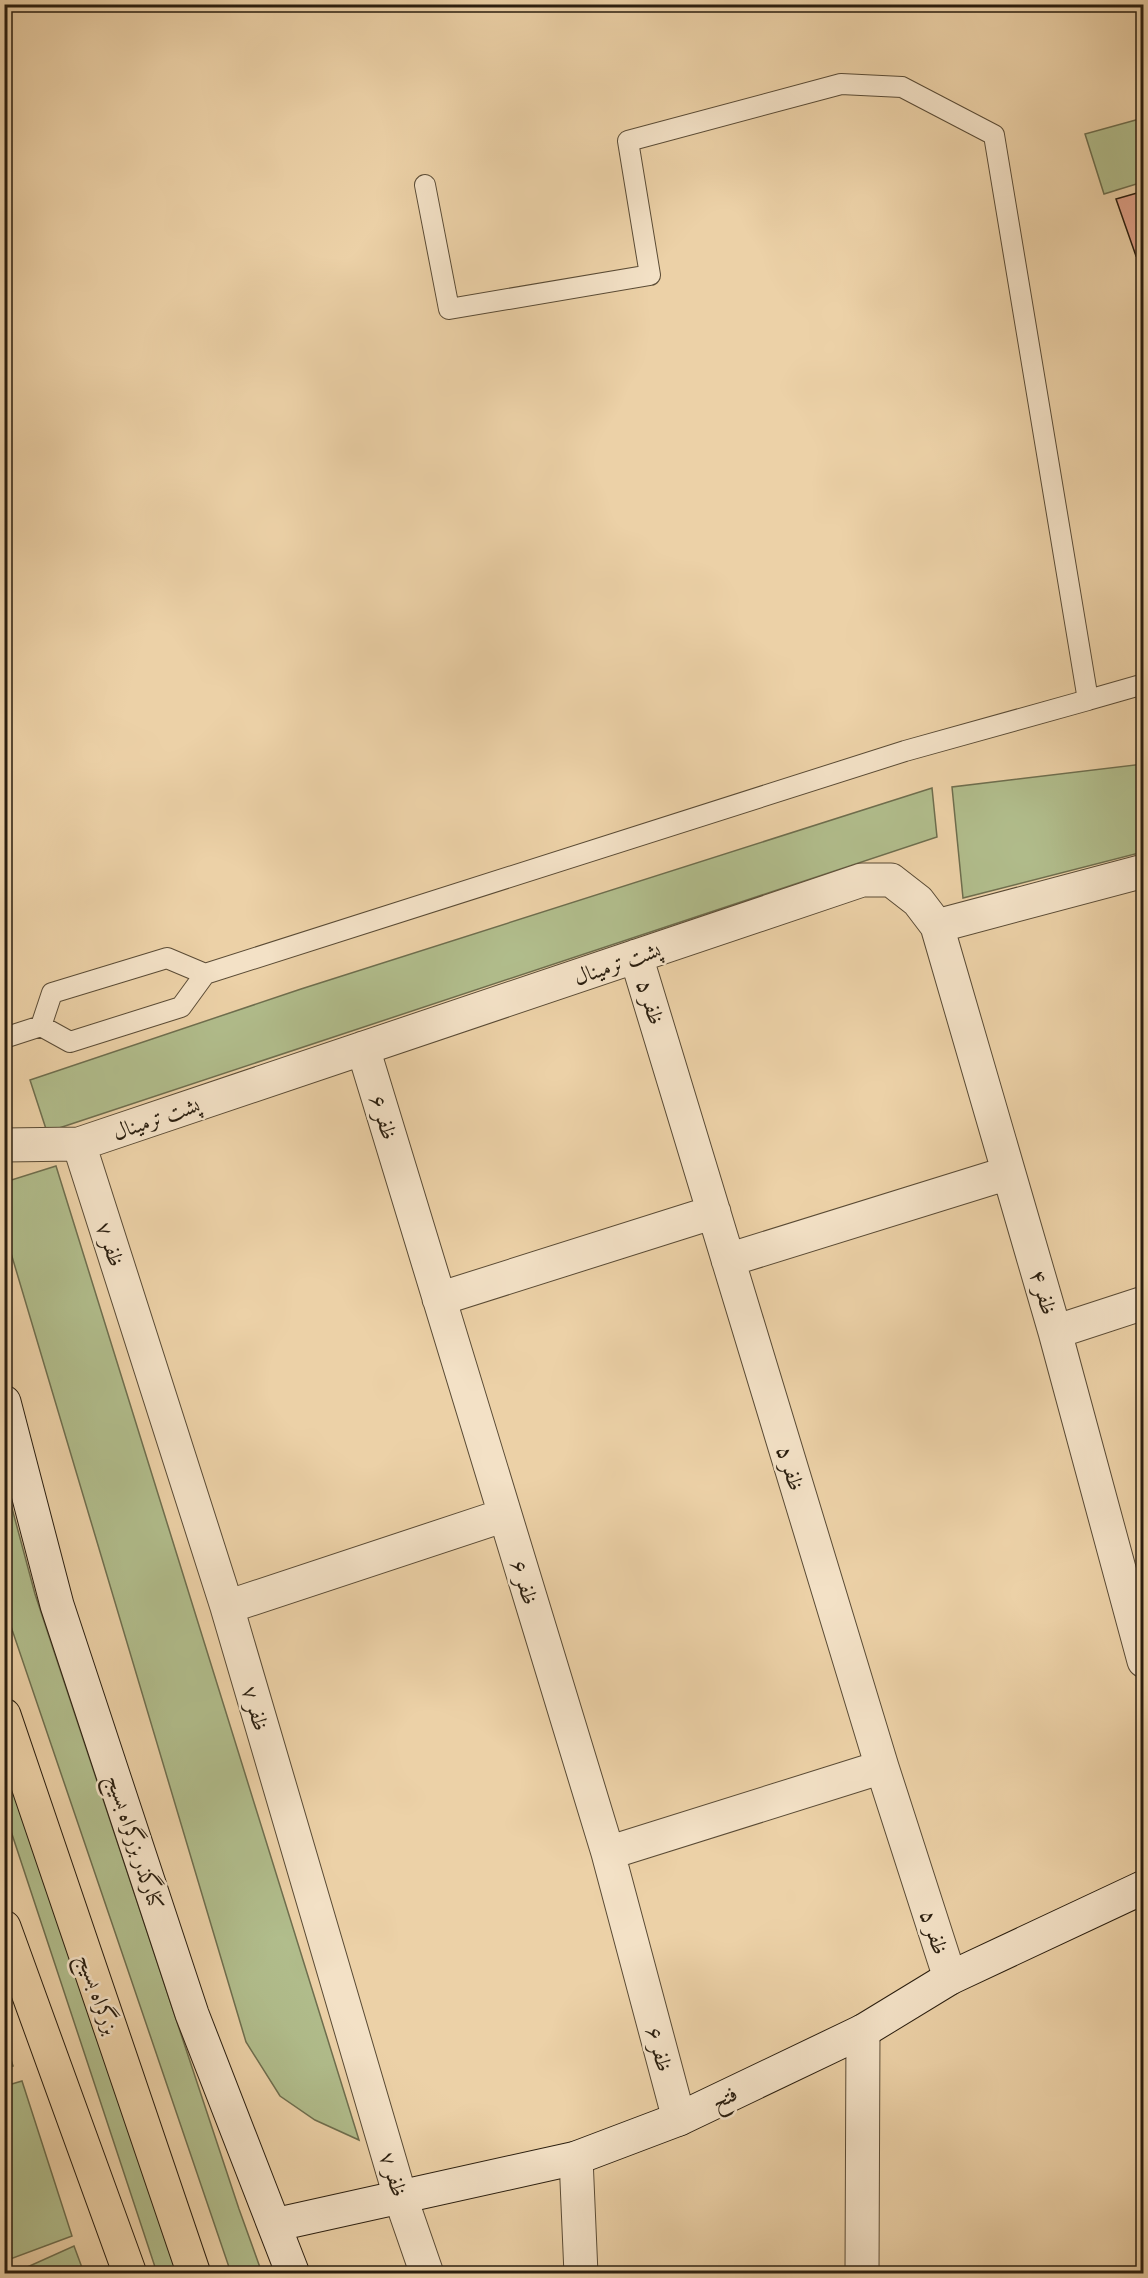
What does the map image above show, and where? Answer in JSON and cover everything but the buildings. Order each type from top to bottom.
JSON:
[{"type":"highway","name":"بزرگراه بسیج","points":[[4,1715],[194,2274]]},
{"type":"highway","points":[[4,1927],[130,2274]]},
{"type":"street","points":[[937,926],[1143,871]]},
{"type":"street","name":"پشت ترمینال","points":[[4,1144],[79,1144],[862,880],[891,880],[918,901],[937,926]]},
{"type":"street","name":"ظفر ۴","points":[[937,926],[1055,1332],[1143,1661]]},
{"type":"street","name":"ظفر ۵","points":[[636,956],[882,1767],[950,1978]]},
{"type":"street","name":"ظفر ۶","points":[[363,1048],[608,1853],[679,2119]]},
{"type":"street","name":"ظفر ۷","points":[[79,1144],[227,1607],[400,2196],[427,2274]]},
{"type":"street","points":[[728,1260],[1008,1173]]},
{"type":"street","points":[[439,1299],[714,1212]]},
{"type":"street","points":[[1055,1332],[1143,1303]]},
{"type":"street","name":"کنارگذر بزرگراه بسیج","points":[[4,1402],[57,1605],[192,2014],[294,2274]]},
{"type":"street","points":[[227,1607],[505,1515]]},
{"type":"street","points":[[608,1853],[882,1767]]},
{"type":"street","name":"فتح","points":[[274,2225],[576,2158],[679,2119],[863,2031],[950,1978],[1143,1887]]},
{"type":"street","points":[[862,2274],[863,2031]]},
{"type":"street","points":[[576,2158],[581,2274]]},
{"type":"lane","points":[[425,185],[450,309],[650,275],[628,141],[841,84],[902,87],[994,135],[1088,700]]},
{"type":"lane","points":[[4,1038],[41,1026],[70,1042],[181,1007],[205,974],[905,751],[1143,684]]},
{"type":"lane","points":[[41,1026],[52,993],[167,958],[205,974]]},
{"type":"green space","points":[[1143,118],[1143,182],[1104,194],[1085,134]]},
{"type":"green space","points":[[1143,764],[1143,852],[963,898],[952,787]]},
{"type":"green space","points":[[932,788],[937,837],[47,1132],[30,1080],[301,989]]},
{"type":"green space","points":[[56,1166],[359,2140],[315,2120],[280,2096],[246,2042],[5,1233],[5,1182]]},
{"type":"green space","points":[[5,1482],[35,1594],[262,2273],[231,2273],[5,1609]]},
{"type":"green space","points":[[4,1740],[180,2273],[157,2273],[5,1813]]},
{"type":"green space","points":[[4,2038],[13,2066],[5,2068],[4,2068]]},
{"type":"green space","points":[[22,2081],[72,2236],[5,2261],[5,2086]]},
{"type":"green space","points":[[74,2246],[84,2273],[14,2273]]}]
